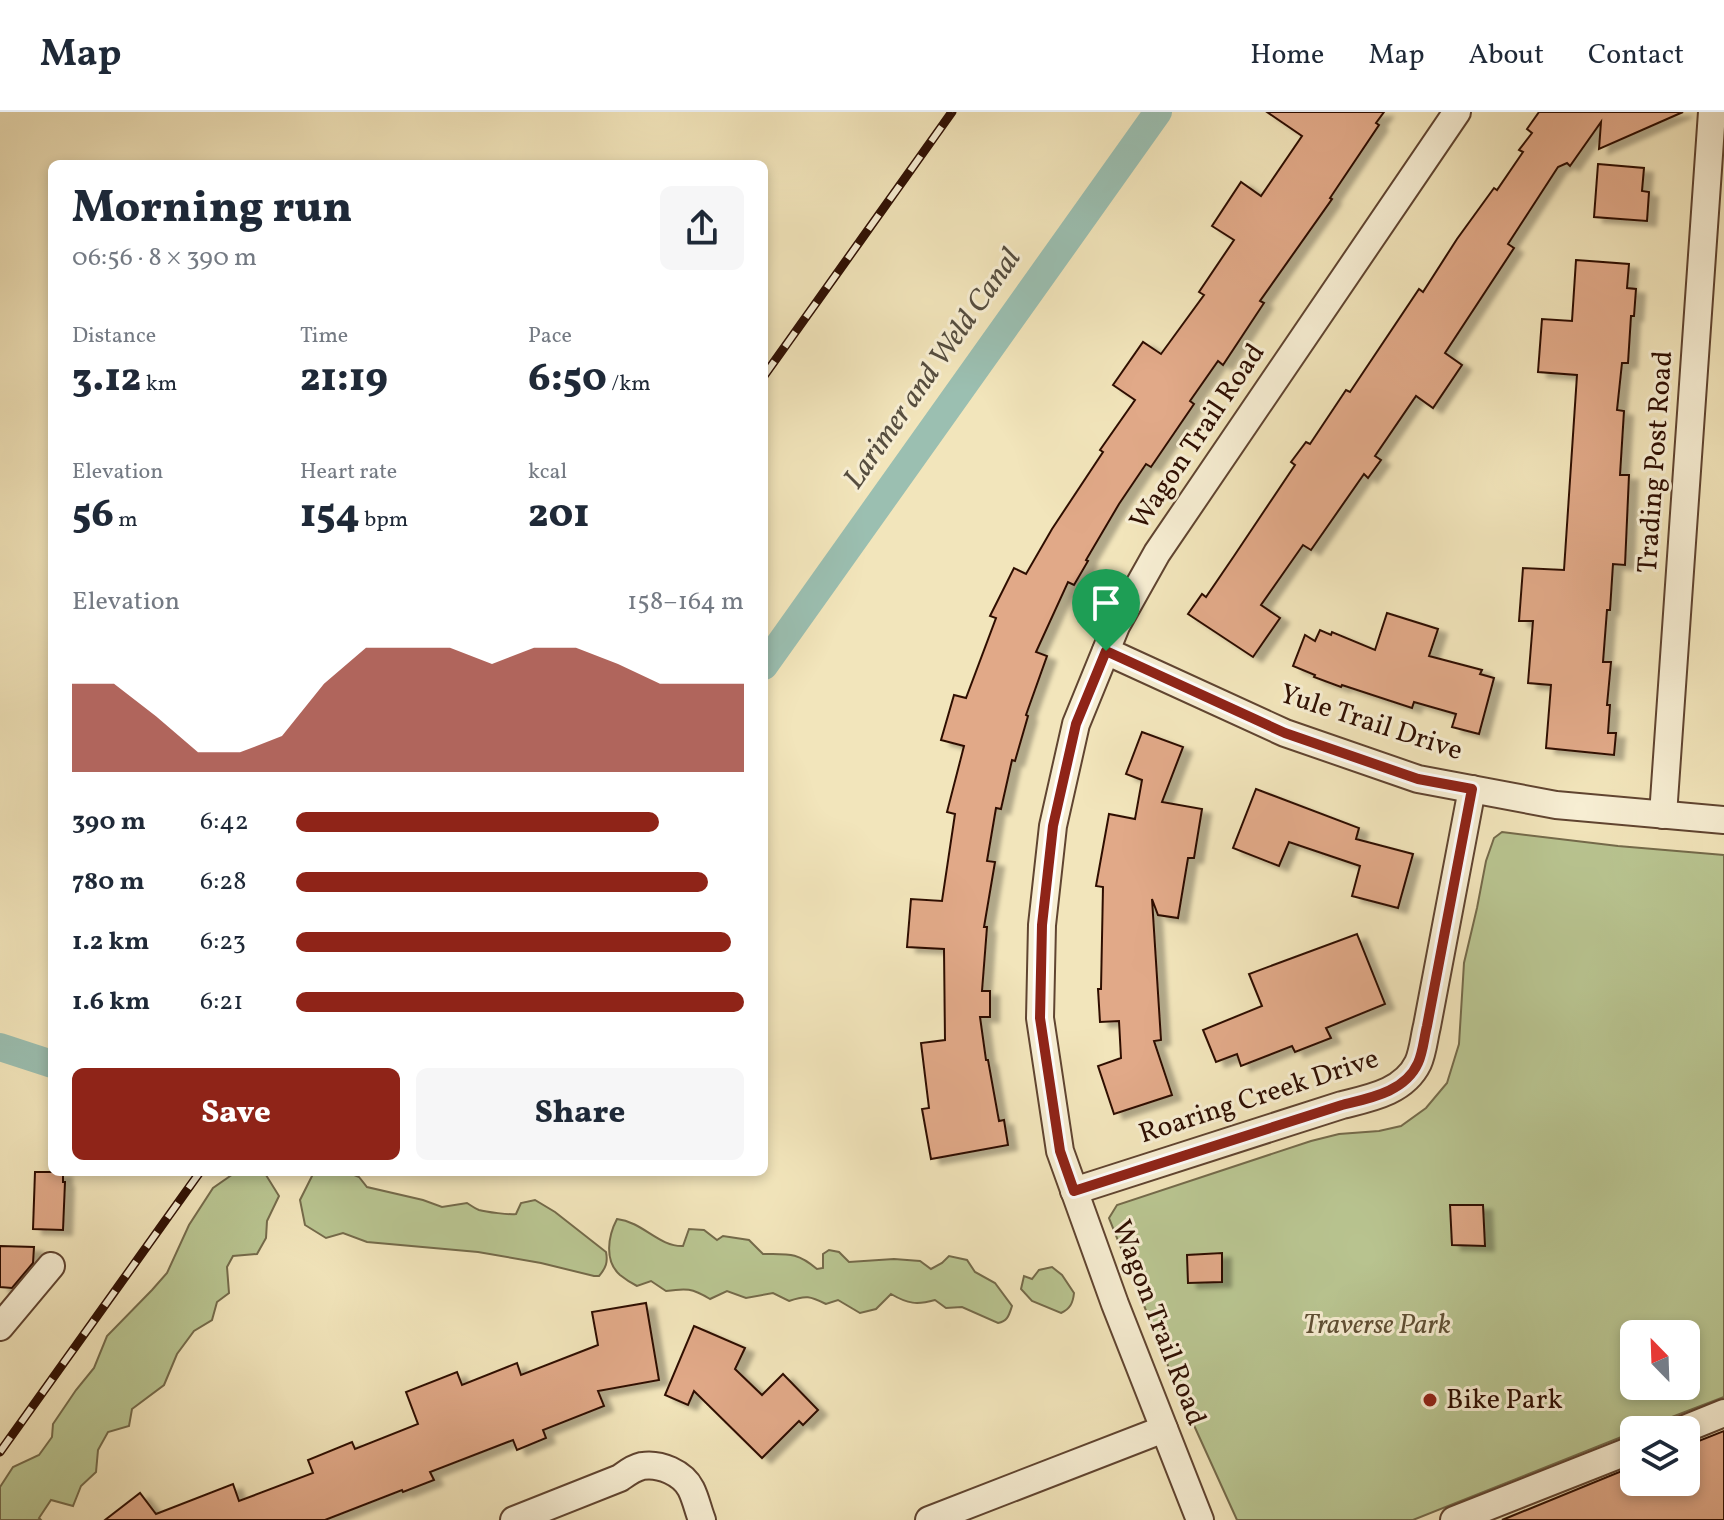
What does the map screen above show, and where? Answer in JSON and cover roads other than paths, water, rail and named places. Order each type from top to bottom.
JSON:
[{"type":"street","name":"Wagon Trail Road","points":[[1200,1520],[1115,1304],[1060,1151],[1040,1018],[1042,925],[1053,826],[1076,724],[1116,626],[1157,553],[1457,112]]},
{"type":"street","name":"Trading Post Road","points":[[1663,815],[1712,112]]},
{"type":"street","name":"Yule Trail Drive","points":[[1106,651],[1285,733],[1418,779],[1556,805],[1724,820]]},
{"type":"street","name":"Roaring Creek Drive","points":[[1074,1191],[1371,1098],[1401,1085],[1417,1064],[1427,1026],[1472,789]]},
{"type":"street","points":[[0,1327],[51,1266]]},
{"type":"street","points":[[1700,1423],[1724,1413]]},
{"type":"street","points":[[929,1520],[1164,1429]]},
{"type":"street","points":[[1454,1520],[1620,1455]]},
{"type":"street","points":[[514,1520],[646,1465],[664,1468],[681,1476],[691,1488],[702,1520]]},
{"type":"waterway","name":"Larimer and Weld Canal","points":[[768,660],[1158,112]]},
{"type":"waterway","name":"Larimer and Weld Canal","points":[[0,1047],[48,1063]]},
{"type":"railway","points":[[768,370],[952,112]]},
{"type":"railway","points":[[0,1452],[197,1176]]},
{"type":"place","name":"Bike Park","points":[[1430,1400]]},
{"type":"park label","name":"Traverse Park","points":[[1377,1325]]}]
